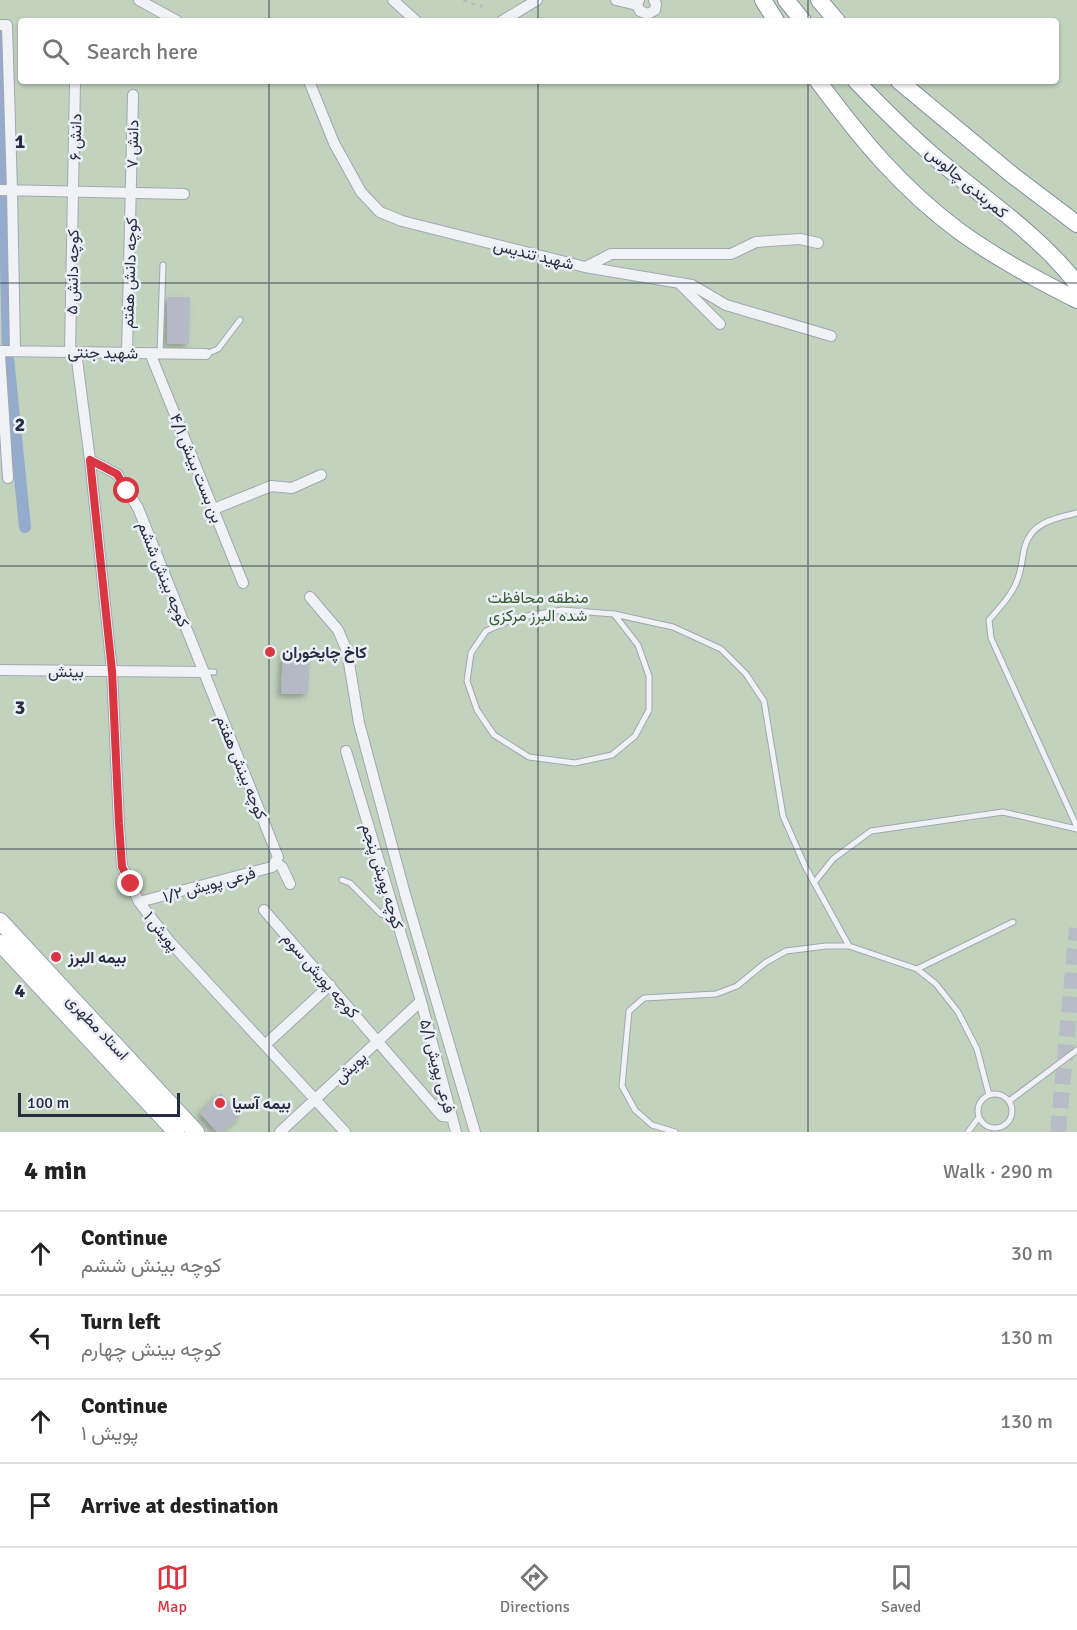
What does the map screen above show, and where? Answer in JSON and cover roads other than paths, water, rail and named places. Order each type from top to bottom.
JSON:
[{"type":"main road","points":[[763,0],[774,18]]},
{"type":"main road","points":[[786,0],[801,18]]},
{"type":"main road","points":[[819,0],[834,18]]},
{"type":"main road","points":[[820,84],[857,133],[913,193],[959,231],[990,252],[1077,300]]},
{"type":"main road","name":"کمربندی چالوس","points":[[859,84],[888,114],[942,162],[1042,246],[1064,267],[1077,284]]},
{"type":"main road","points":[[903,84],[986,154],[1077,224]]},
{"type":"main road","name":"استاد مطهری","points":[[0,921],[196,1132]]},
{"type":"main road","name":"استاد مطهری","points":[[0,943],[176,1132]]},
{"type":"street","points":[[139,0],[172,18]]},
{"type":"street","points":[[393,0],[413,18]]},
{"type":"street","points":[[507,18],[537,0]]},
{"type":"street","points":[[616,0],[638,3],[642,13],[650,14],[656,7],[654,0]]},
{"type":"street","points":[[3,25],[12,190],[6,351],[8,478]]},
{"type":"street","name":"دانش ۶","points":[[74,192],[75,84]]},
{"type":"street","name":"شهید تندیس","points":[[310,84],[334,143],[361,192],[380,212],[402,221],[585,267],[692,285],[726,305],[831,336]]},
{"type":"street","name":"دانش ۷","points":[[131,193],[133,96]]},
{"type":"street","points":[[0,190],[184,194]]},
{"type":"street","name":"کوچه دانش ۵","points":[[74,192],[73,352],[90,460]]},
{"type":"street","name":"کوچه دانش هفتم","points":[[127,353],[131,193]]},
{"type":"street","points":[[585,267],[610,254],[731,254],[756,242],[800,239],[818,243]]},
{"type":"street","points":[[679,283],[720,324]]},
{"type":"street","name":"شهید جنتی","points":[[6,351],[206,354]]},
{"type":"street","name":"بن بست بینش ۴/۱","points":[[155,353],[243,583]]},
{"type":"street","name":"پویش ۱","points":[[90,460],[112,671],[122,867],[139,902],[170,942],[345,1132]]},
{"type":"street","name":"کوچه بینش ششم","points":[[90,460],[117,474],[138,508],[209,672]]},
{"type":"street","points":[[214,509],[271,486],[292,488],[321,475]]},
{"type":"street","points":[[310,597],[338,630],[347,651],[359,723],[405,894],[475,1132]]},
{"type":"street","name":"بینش","points":[[0,670],[209,672]]},
{"type":"street","name":"کوچه بینش هفتم","points":[[209,672],[278,857],[275,862]]},
{"type":"street","name":"کوچه پویش پنجم","points":[[346,751],[421,1001]]},
{"type":"street","points":[[275,862],[282,867],[290,884]]},
{"type":"street","name":"فرعی پویش ۱/۲","points":[[139,902],[272,867],[275,862]]},
{"type":"street","name":"کوچه پویش سوم","points":[[264,910],[442,1116],[452,1118]]},
{"type":"street","points":[[266,1045],[330,985]]},
{"type":"street","name":"پویش","points":[[280,1132],[421,1001]]},
{"type":"street","name":"فرعی پویش ۵/۱","points":[[421,1001],[456,1132]]},
{"type":"lane","points":[[155,353],[163,265]]},
{"type":"lane","points":[[206,354],[218,349],[240,320]]},
{"type":"lane","points":[[1077,513],[1050,519],[1031,531],[1025,545],[1018,578],[1011,594],[989,620],[991,638],[1077,828]]},
{"type":"lane","points":[[614,614],[638,645],[649,676],[649,710],[635,736],[612,754],[575,763],[529,757],[494,735],[477,710],[467,681],[471,653],[486,631],[515,618],[562,610],[614,614],[673,627],[721,649],[746,674],[764,702],[783,816],[814,883],[849,946]]},
{"type":"lane","points":[[814,883],[833,860],[870,831],[1003,812],[1077,828]]},
{"type":"lane","points":[[342,880],[350,883],[381,914],[397,920]]},
{"type":"lane","points":[[917,969],[1013,922]]},
{"type":"lane","points":[[675,1132],[652,1125],[635,1110],[622,1086],[629,1011],[644,998],[716,994],[737,986],[765,963],[786,951],[826,946],[849,946],[917,969],[936,984],[958,1012],[977,1049],[989,1095]]},
{"type":"lane","points":[[1009,1101],[1077,1050]]},
{"type":"lane","points":[[968,1132],[979,1117],[979,1105],[982,1100],[989,1095],[997,1094],[1003,1095],[1009,1101],[1012,1109],[1010,1120],[1002,1127],[992,1130],[979,1117]]},
{"type":"waterway","points":[[0,28],[8,357],[25,527]]},
{"type":"tunnel","points":[[1058,1132],[1077,928]]},
{"type":"place","name":"کاخ چایخوران","points":[[270,652]]},
{"type":"place","name":"بیمه البرز","points":[[56,957]]},
{"type":"place","name":"بیمه آسیا","points":[[220,1103]]},
{"type":"park label","name":"منطقه محافظت شده البرز مرکزی","points":[[538,606]]}]
